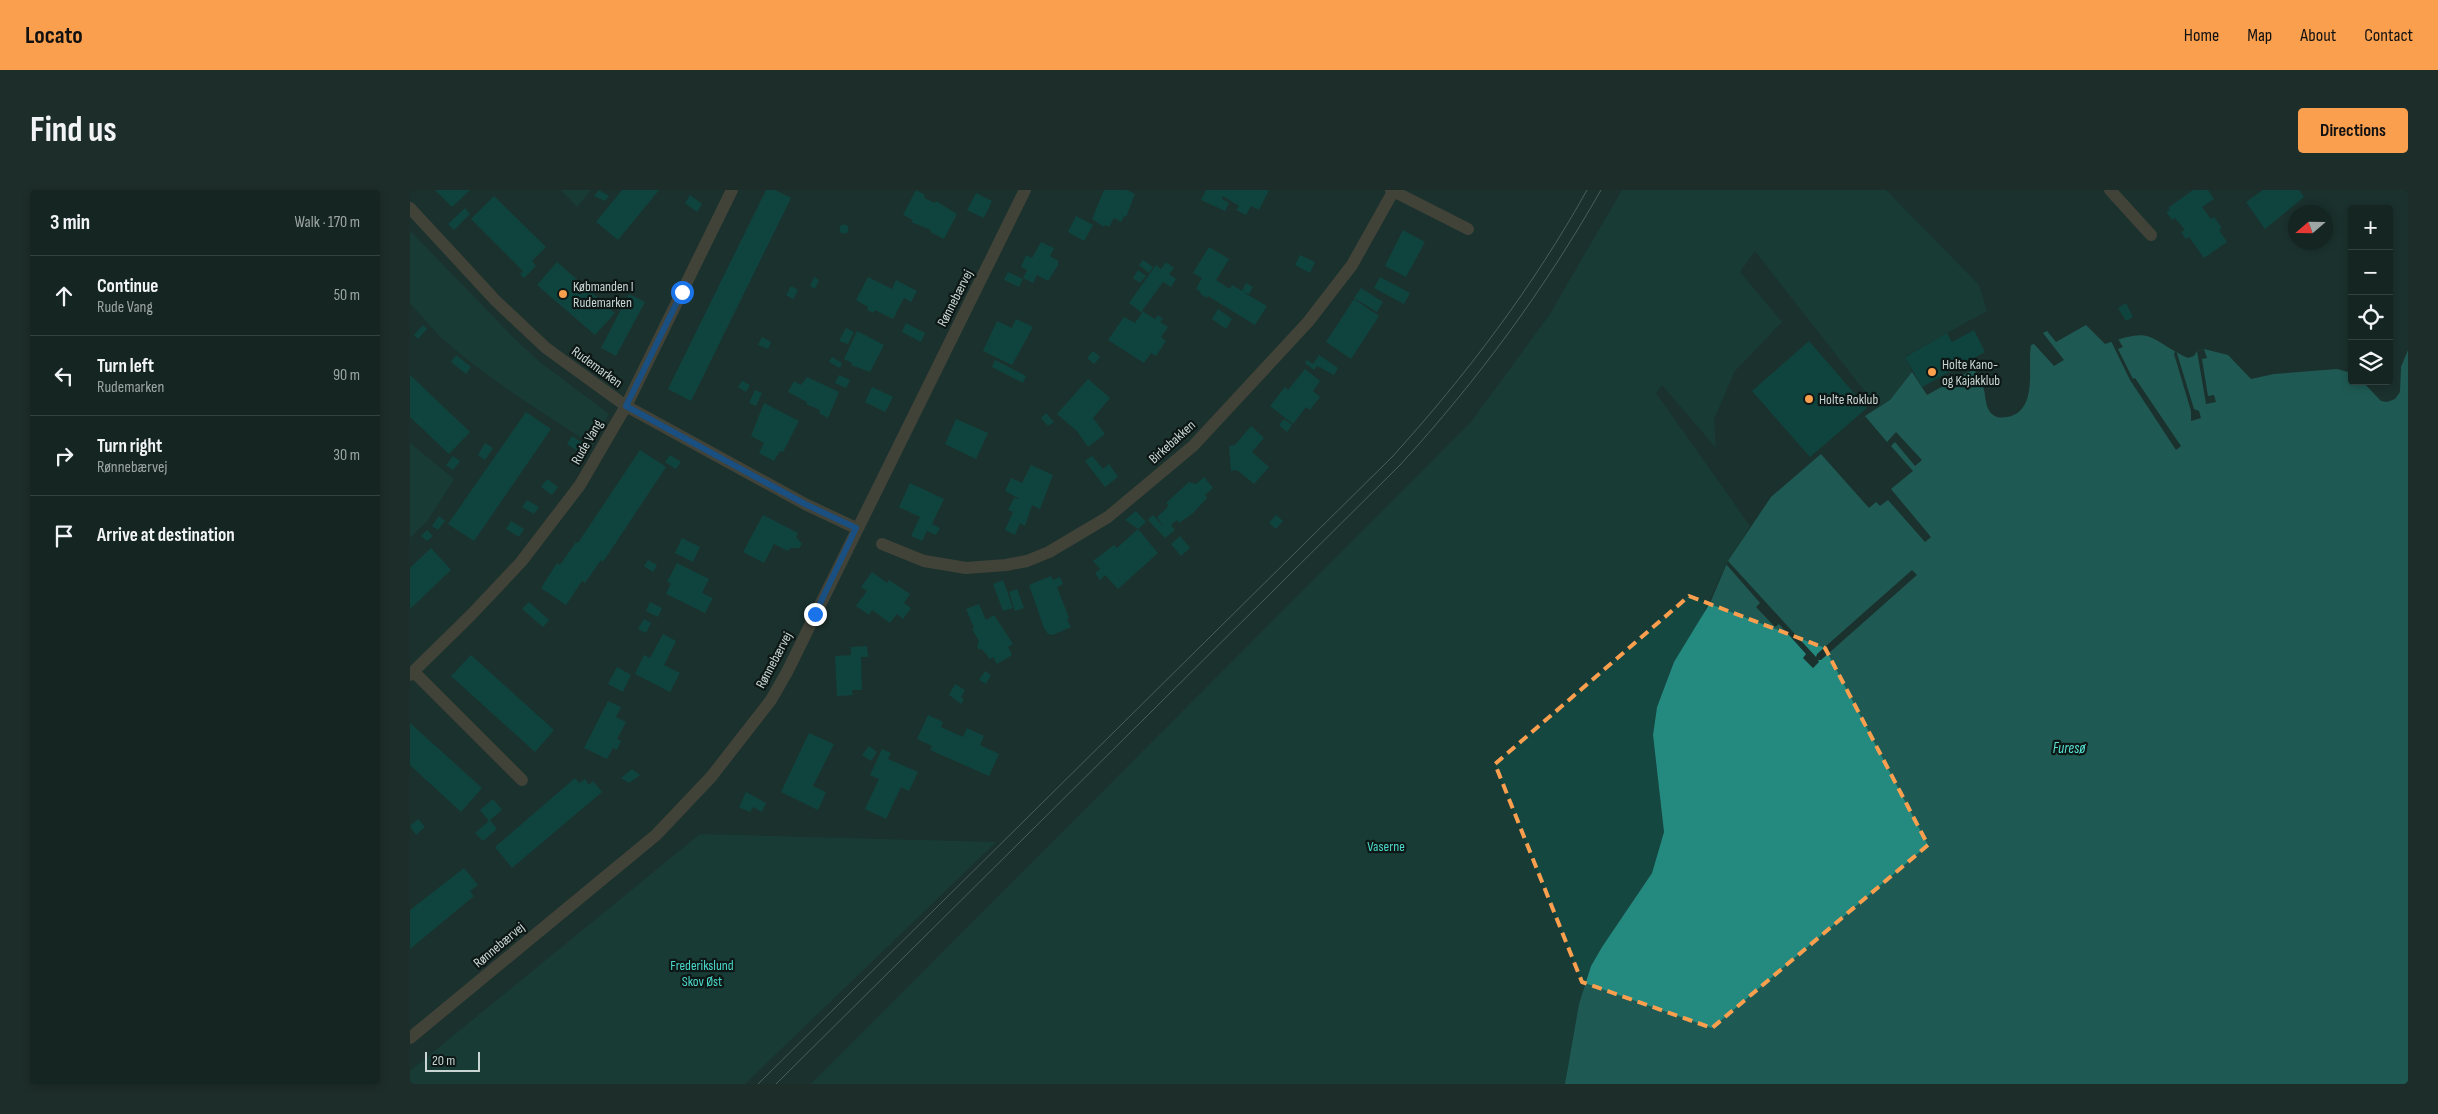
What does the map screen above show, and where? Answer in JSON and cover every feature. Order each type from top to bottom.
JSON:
[{"type":"street","name":"Rude Vang","points":[[522,780],[412,673],[521,562],[580,484],[626,406],[732,190]]},
{"type":"street","name":"Rønnebærvej","points":[[410,1038],[656,835],[711,777],[776,690],[1025,190]]},
{"type":"street","points":[[1393,190],[1468,229]]},
{"type":"street","name":"Birkebakken","points":[[882,544],[924,561],[966,568],[1006,565],[1048,552],[1108,517],[1193,446],[1308,322],[1352,265],[1393,190]]},
{"type":"street","points":[[2110,190],[2151,235]]},
{"type":"street","name":"Rudemarken","points":[[410,208],[496,301],[546,348],[626,406],[805,504],[856,528]]},
{"type":"highlighted area","points":[[1689,596],[1825,648],[1928,845],[1712,1028],[1582,982],[1495,764]]},
{"type":"green space","points":[[561,190],[591,190],[577,207]]},
{"type":"green space","name":"Vaserne","points":[[1622,190],[1886,190],[1979,285],[1987,311],[1905,356],[1912,372],[1890,400],[1877,407],[1755,251],[1740,272],[1782,322],[1735,371],[1714,419],[1716,448],[1662,385],[1656,393],[1750,526],[1726,565],[1697,627],[1674,662],[1657,707],[1653,735],[1664,832],[1652,873],[1591,966],[1579,1004],[1565,1084],[811,1084],[1471,422],[1550,314]]},
{"type":"green space","points":[[410,231],[516,340],[541,363],[609,414],[592,445],[516,395],[461,355],[431,327],[410,303]]},
{"type":"green space","points":[[410,443],[454,479],[428,520],[410,538]]},
{"type":"green space","name":"Frederikslund Skov Øst","points":[[700,834],[996,842],[745,1084],[410,1084],[410,1071]]},
{"type":"water","name":"Furesø","points":[[2086,325],[2105,344],[2142,335],[2156,340],[2188,358],[2194,356],[2197,351],[2204,349],[2228,355],[2251,379],[2274,374],[2337,369],[2348,372],[2348,385],[2366,385],[2381,401],[2387,402],[2395,399],[2400,392],[2401,367],[2408,350],[2408,1084],[1565,1084],[1579,1004],[1591,966],[1652,873],[1664,832],[1653,735],[1657,707],[1674,662],[1710,603],[1728,561],[1771,497],[1865,416],[1890,400],[1912,372],[1927,395],[1974,369],[1982,384],[1987,407],[1990,412],[1996,416],[2007,417],[2017,413],[2024,406],[2028,397],[2031,345],[2034,344],[2054,366],[2064,360],[2043,333],[2047,331],[2056,342]]},
{"type":"pier","points":[[2118,339],[2123,347],[2118,349],[2133,379],[2135,378],[2181,446],[2176,450],[2130,380],[2111,341]]},
{"type":"pier","points":[[2204,349],[2207,358],[2202,359],[2208,396],[2214,395],[2216,402],[2206,404],[2197,351]]},
{"type":"pier","points":[[2176,350],[2194,409],[2199,411],[2201,418],[2191,421],[2191,411],[2174,354]]},
{"type":"pier","points":[[1865,416],[1887,442],[1896,432],[1922,460],[1915,466],[1895,442],[1891,446],[1913,471],[1891,489],[1931,537],[1925,542],[1888,500],[1880,506],[1876,502],[1869,508],[1820,453]]},
{"type":"pier","points":[[1728,561],[1816,657],[1817,654],[1912,570],[1917,575],[1821,660],[1818,660],[1819,662],[1813,668],[1803,658],[1806,654],[1779,624],[1775,627],[1756,607],[1760,603],[1726,564]]},
{"type":"building","points":[[435,190],[470,190],[452,207]]},
{"type":"building","points":[[599,190],[609,196],[605,201],[594,196]]},
{"type":"building","points":[[622,190],[659,190],[618,240],[596,222]]},
{"type":"building","points":[[766,190],[775,190],[791,198],[691,401],[668,389]]},
{"type":"building","points":[[916,190],[925,195],[924,198],[935,203],[936,201],[957,214],[944,239],[930,232],[931,230],[911,222],[913,220],[903,215]]},
{"type":"building","points":[[1104,190],[1127,190],[1135,194],[1126,217],[1124,216],[1121,222],[1114,218],[1109,227],[1105,225],[1104,227],[1092,219]]},
{"type":"building","points":[[1206,190],[1269,190],[1259,210],[1251,206],[1246,215],[1236,210],[1239,206],[1223,196],[1222,199],[1229,203],[1225,211],[1201,200]]},
{"type":"building","points":[[2193,190],[2208,190],[2214,199],[2202,207],[2211,219],[2214,217],[2222,228],[2219,230],[2227,242],[2204,258],[2189,237],[2186,239],[2181,232],[2185,230],[2175,218],[2172,220],[2166,212],[2170,210],[2168,208]]},
{"type":"building","points":[[2263,190],[2299,190],[2304,197],[2294,205],[2288,205],[2288,210],[2265,229],[2246,202]]},
{"type":"building","points":[[976,193],[992,201],[984,218],[967,210]]},
{"type":"building","points":[[690,195],[702,204],[697,212],[685,203]]},
{"type":"building","points":[[494,196],[546,247],[532,261],[536,266],[524,278],[520,274],[523,271],[471,219]]},
{"type":"building","points":[[465,208],[470,214],[454,230],[448,224]]},
{"type":"building","points":[[1076,216],[1093,225],[1084,241],[1068,232]]},
{"type":"building","points":[[844,224],[849,229],[844,234],[839,229]]},
{"type":"building","points":[[1403,230],[1425,242],[1406,277],[1385,266]]},
{"type":"building","points":[[1041,242],[1054,248],[1050,256],[1058,261],[1058,265],[1048,281],[1037,275],[1033,283],[1023,278],[1027,270],[1021,267],[1026,255],[1032,258]]},
{"type":"building","points":[[1209,247],[1229,259],[1216,280],[1230,289],[1232,285],[1242,291],[1246,283],[1253,287],[1249,294],[1243,292],[1267,306],[1255,325],[1208,296],[1207,298],[1200,294],[1201,292],[1196,289],[1202,278],[1193,273]]},
{"type":"building","points":[[1300,255],[1315,262],[1310,273],[1295,265]]},
{"type":"building","points":[[1143,260],[1153,267],[1149,273],[1139,265]]},
{"type":"building","points":[[557,262],[615,313],[595,335],[537,285]]},
{"type":"building","points":[[1166,262],[1174,268],[1169,274],[1176,279],[1171,287],[1163,282],[1142,311],[1155,319],[1158,315],[1163,319],[1160,322],[1168,327],[1161,337],[1166,341],[1156,356],[1151,353],[1144,363],[1108,340],[1124,317],[1135,323],[1142,313],[1129,303],[1156,265],[1161,269]]},
{"type":"building","points":[[1138,270],[1146,276],[1140,283],[1133,278]]},
{"type":"building","points":[[1008,272],[1023,279],[1019,287],[1004,280]]},
{"type":"building","points":[[814,277],[819,280],[815,289],[810,286]]},
{"type":"building","points":[[868,277],[892,289],[896,280],[917,291],[911,302],[904,298],[893,319],[875,310],[873,313],[867,310],[868,307],[856,300]]},
{"type":"building","points":[[1380,277],[1410,293],[1404,304],[1374,288]]},
{"type":"building","points":[[791,286],[798,290],[793,299],[786,295]]},
{"type":"building","points":[[1361,288],[1383,302],[1377,312],[1354,298]]},
{"type":"building","points":[[629,294],[645,302],[616,356],[601,348]]},
{"type":"building","points":[[1354,299],[1379,316],[1351,359],[1326,342]]},
{"type":"building","points":[[2126,303],[2133,317],[2126,321],[2118,308]]},
{"type":"building","points":[[1218,309],[1232,319],[1226,329],[1212,319]]},
{"type":"building","points":[[1016,319],[1033,327],[1012,365],[983,351],[997,321],[1012,328]]},
{"type":"building","points":[[906,323],[925,333],[921,342],[902,332]]},
{"type":"building","points":[[423,325],[427,329],[418,339],[414,335]]},
{"type":"building","points":[[846,328],[854,332],[848,344],[839,341]]},
{"type":"building","name":"Holte Kano- og Kajakklub","points":[[1974,330],[1985,352],[1922,387],[1905,357],[1947,333],[1952,342]]},
{"type":"building","points":[[857,331],[884,345],[870,372],[851,365],[852,363],[844,359]]},
{"type":"building","points":[[762,337],[771,342],[768,349],[758,345]]},
{"type":"building","name":"Holte Roklub","points":[[1809,341],[1867,408],[1810,457],[1752,391]]},
{"type":"building","points":[[1093,351],[1100,357],[1094,364],[1087,358]]},
{"type":"building","points":[[456,355],[471,367],[466,374],[451,362]]},
{"type":"building","points":[[1319,355],[1338,368],[1334,375],[1317,366],[1314,370],[1305,363],[1307,360],[1313,364]]},
{"type":"building","points":[[832,357],[842,363],[840,368],[829,362]]},
{"type":"building","points":[[995,360],[1026,376],[1023,383],[992,367]]},
{"type":"building","points":[[1305,369],[1320,381],[1313,391],[1320,397],[1310,410],[1306,407],[1293,424],[1270,406],[1285,387],[1288,390]]},
{"type":"building","points":[[410,375],[470,432],[449,454],[410,417]]},
{"type":"building","points":[[839,375],[850,380],[846,388],[835,383]]},
{"type":"building","points":[[807,377],[839,392],[828,418],[819,413],[820,410],[806,404],[807,402],[788,392],[794,381],[801,385]]},
{"type":"building","points":[[1088,379],[1110,398],[1093,418],[1105,434],[1088,447],[1077,431],[1057,414]]},
{"type":"building","points":[[742,381],[750,385],[746,392],[738,387]]},
{"type":"building","points":[[872,387],[893,397],[885,412],[865,402]]},
{"type":"building","points":[[755,390],[762,393],[756,406],[749,403]]},
{"type":"building","points":[[764,403],[799,421],[783,452],[780,451],[774,461],[759,453],[764,443],[751,436]]},
{"type":"building","points":[[526,412],[551,429],[474,541],[448,524]]},
{"type":"building","points":[[1046,413],[1054,422],[1048,426],[1041,418]]},
{"type":"building","points":[[956,419],[988,433],[976,459],[945,444]]},
{"type":"building","points":[[1284,419],[1292,425],[1287,432],[1279,425]]},
{"type":"building","points":[[1251,426],[1264,438],[1252,452],[1269,467],[1254,484],[1237,470],[1231,471],[1229,446],[1235,445]]},
{"type":"building","points":[[572,436],[584,444],[579,452],[567,444]]},
{"type":"building","points":[[485,443],[493,448],[485,460],[478,455]]},
{"type":"building","points":[[640,450],[666,467],[603,562],[601,560],[585,583],[582,581],[566,605],[541,588],[557,563],[560,565],[576,542],[578,543]]},
{"type":"building","points":[[670,455],[681,462],[676,469],[665,462]]},
{"type":"building","points":[[453,456],[460,461],[453,470],[446,465]]},
{"type":"building","points":[[1092,456],[1103,469],[1109,464],[1118,477],[1105,487],[1085,461]]},
{"type":"building","points":[[1031,465],[1053,475],[1040,509],[1032,505],[1025,526],[1020,523],[1015,535],[1005,530],[1013,512],[1008,510],[1014,498],[1020,499],[1005,491],[1011,478],[1022,483]]},
{"type":"building","points":[[1204,477],[1213,488],[1205,495],[1207,498],[1192,514],[1179,523],[1177,520],[1171,525],[1175,530],[1165,538],[1148,520],[1153,515],[1164,527],[1157,517],[1166,509],[1168,505],[1166,503],[1189,482],[1196,484]]},
{"type":"building","points":[[547,479],[558,487],[552,495],[541,487]]},
{"type":"building","points":[[910,483],[944,499],[932,524],[940,528],[936,535],[927,531],[922,541],[911,536],[920,517],[899,507]]},
{"type":"building","points":[[527,500],[539,507],[534,514],[522,507]]},
{"type":"building","points":[[1136,511],[1146,522],[1138,529],[1125,520]]},
{"type":"building","points":[[763,515],[798,533],[796,537],[802,544],[799,548],[790,548],[788,551],[774,544],[764,563],[743,552]]},
{"type":"building","points":[[1276,515],[1283,521],[1276,529],[1269,523]]},
{"type":"building","points":[[439,516],[445,521],[438,530],[432,526]]},
{"type":"building","points":[[511,521],[524,529],[519,537],[506,529]]},
{"type":"building","points":[[1138,529],[1158,553],[1118,589],[1105,575],[1100,580],[1095,573],[1100,569],[1093,561],[1114,545],[1117,548]]},
{"type":"building","points":[[427,530],[433,536],[427,541],[421,536]]},
{"type":"building","points":[[1180,536],[1190,548],[1181,556],[1171,544]]},
{"type":"building","points":[[682,538],[700,547],[693,562],[675,553]]},
{"type":"building","points":[[431,548],[451,570],[410,609],[410,568]]},
{"type":"building","points":[[648,560],[657,565],[653,572],[644,566]]},
{"type":"building","points":[[677,563],[709,579],[702,593],[713,598],[705,613],[666,594],[671,583],[667,582]]},
{"type":"building","points":[[872,572],[887,583],[889,580],[910,594],[904,603],[911,608],[903,619],[897,614],[890,623],[872,610],[869,615],[856,606],[867,591],[861,587]]},
{"type":"building","points":[[1051,576],[1053,580],[1060,577],[1063,584],[1057,587],[1071,627],[1053,635],[1048,634],[1044,628],[1029,585]]},
{"type":"building","points":[[1003,580],[1013,608],[1003,611],[993,584]]},
{"type":"building","points":[[1017,589],[1024,608],[1015,611],[1009,592]]},
{"type":"building","points":[[529,602],[549,620],[543,627],[522,609]]},
{"type":"building","points":[[650,602],[662,608],[658,617],[646,611]]},
{"type":"building","points":[[979,604],[986,620],[994,615],[1013,644],[1008,647],[1012,655],[997,664],[993,657],[990,659],[977,646],[979,641],[972,629],[974,628],[966,609]]},
{"type":"building","points":[[644,619],[651,623],[646,633],[638,629]]},
{"type":"building","points":[[663,634],[676,641],[664,665],[680,673],[670,692],[635,674],[644,655],[650,658]]},
{"type":"building","points":[[867,646],[868,657],[861,657],[862,690],[852,690],[853,695],[837,696],[835,656],[851,655],[851,647]]},
{"type":"building","points":[[471,655],[554,730],[535,752],[451,676]]},
{"type":"building","points":[[617,667],[631,675],[623,692],[608,684]]},
{"type":"building","points":[[985,671],[991,675],[986,684],[979,680]]},
{"type":"building","points":[[955,684],[965,690],[961,697],[964,699],[961,704],[949,695]]},
{"type":"building","points":[[608,701],[621,707],[616,717],[626,722],[617,739],[621,741],[617,750],[613,748],[607,759],[584,748]]},
{"type":"building","points":[[928,715],[943,722],[941,727],[963,737],[967,728],[984,736],[980,745],[999,754],[989,776],[930,750],[932,746],[917,739]]},
{"type":"building","points":[[410,723],[482,788],[461,812],[410,765]]},
{"type":"building","points":[[809,733],[834,744],[813,786],[826,792],[818,810],[781,792]]},
{"type":"building","points":[[869,746],[877,752],[871,761],[862,755]]},
{"type":"building","points":[[882,749],[891,753],[888,759],[918,772],[909,791],[901,787],[886,819],[865,809],[879,779],[870,775]]},
{"type":"building","points":[[632,769],[640,775],[629,783],[621,778]]},
{"type":"building","points":[[575,778],[579,783],[585,779],[589,785],[593,781],[602,792],[512,868],[495,847]]},
{"type":"building","points":[[746,792],[766,803],[762,812],[753,807],[750,812],[739,807]]},
{"type":"building","points":[[493,799],[502,810],[489,821],[480,810]]},
{"type":"building","points":[[418,819],[425,827],[416,835],[410,826]]},
{"type":"building","points":[[490,820],[497,829],[483,841],[475,833]]},
{"type":"building","points":[[464,868],[478,885],[470,891],[474,896],[410,949],[410,910]]},
{"type":"tram line","points":[[758,1084],[1393,456],[1498,329],[1544,261],[1587,190]]},
{"type":"tram line","points":[[776,1084],[1400,465],[1483,367],[1533,299],[1601,190]]},
{"type":"place","name":"Købmanden I Rudemarken","points":[[563,294]]},
{"type":"place","name":"Holte Kano- og Kajakklub","points":[[1932,372]]},
{"type":"place","name":"Holte Roklub","points":[[1809,399]]},
{"type":"route","points":[[682,292],[626,406],[805,504],[856,528],[815,614]]}]
